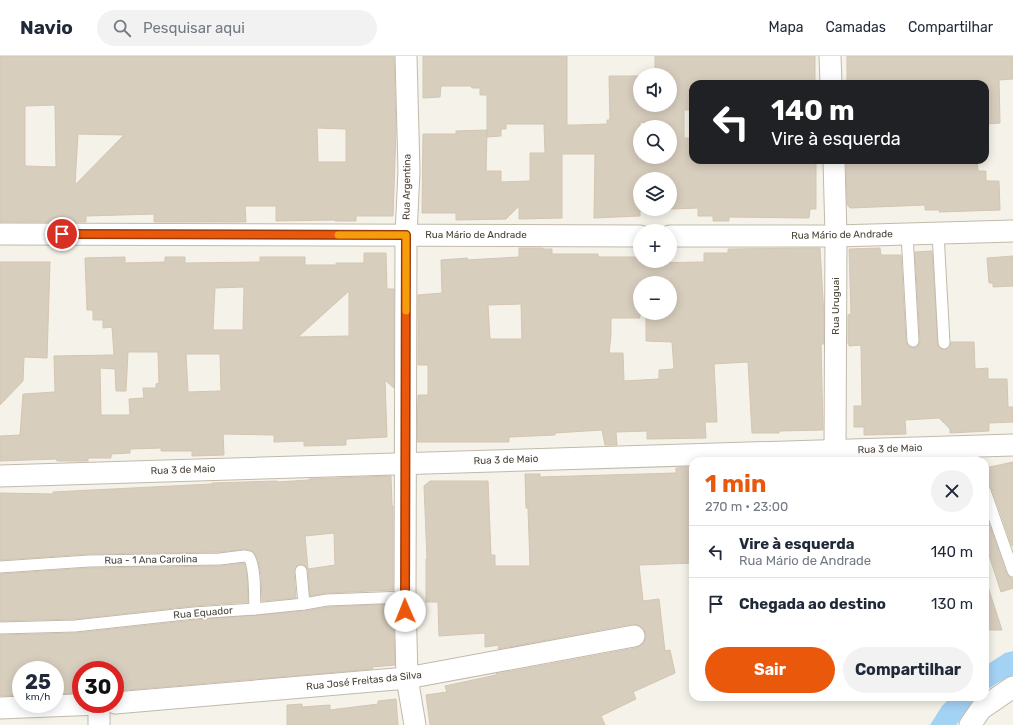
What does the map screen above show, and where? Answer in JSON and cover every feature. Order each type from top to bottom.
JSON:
[{"type":"street","name":"Rua Argentina","points":[[406,56],[408,171],[406,235],[405,597],[407,678],[415,725]]},
{"type":"street","points":[[830,56],[831,80]]},
{"type":"street","name":"Rua Uruguai","points":[[834,164],[836,236],[835,451]]},
{"type":"street","name":"Rua Mário de Andrade","points":[[677,236],[836,236],[1013,231]]},
{"type":"street","name":"Rua Mário de Andrade","points":[[0,234],[633,236]]},
{"type":"street","name":"Rua 3 de Maio","points":[[0,476],[835,451],[972,454],[1013,446]]},
{"type":"street","name":"Rua José Freitas da Silva","points":[[124,702],[407,678],[634,636]]},
{"type":"street","points":[[970,725],[981,709],[1013,687]]},
{"type":"street","points":[[0,708],[72,705]]},
{"type":"street","points":[[99,713],[99,725]]},
{"type":"lane","points":[[938,233],[944,342]]},
{"type":"lane","points":[[908,234],[913,341]]},
{"type":"lane","points":[[989,502],[1013,571]]},
{"type":"lane","name":"Rua - 1 Ana Carolina","points":[[0,567],[89,561],[220,559],[244,556],[249,557],[253,573],[255,609]]},
{"type":"lane","points":[[301,572],[304,604]]},
{"type":"lane","name":"Rua Equador","points":[[0,628],[75,626],[187,614],[304,604],[327,600],[405,597]]},
{"type":"water","points":[[1013,651],[1013,675],[989,688],[989,663],[1005,653]]},
{"type":"water","points":[[947,701],[975,701],[956,725],[930,725]]},
{"type":"building","points":[[0,56],[394,56],[396,131],[393,216],[356,216],[356,221],[276,221],[276,206],[245,206],[246,222],[154,222],[154,214],[86,216],[86,222],[0,222]],"holes":[[[55,105],[56,167],[25,166],[25,106]],[[317,128],[346,129],[346,162],[318,162]],[[78,134],[124,135],[75,185]]]},
{"type":"building","points":[[423,56],[567,56],[567,125],[607,124],[607,120],[610,120],[609,76],[633,76],[633,112],[677,112],[677,68],[655,68],[655,56],[815,56],[815,80],[689,80],[689,110],[684,110],[684,138],[689,138],[689,164],[816,164],[816,209],[810,209],[809,218],[729,217],[729,221],[713,221],[713,216],[698,216],[698,208],[677,209],[677,172],[633,172],[633,216],[640,216],[594,218],[595,154],[562,154],[562,218],[519,219],[519,206],[506,219],[456,220],[456,213],[422,213],[423,134],[456,134],[456,131],[487,130],[487,95],[480,95],[480,88],[472,88],[471,86],[441,86],[440,97],[423,98]],"holes":[[[506,124],[544,124],[545,153],[530,153],[530,181],[501,182],[501,171],[486,171],[487,130],[487,137],[501,136],[501,129],[506,129]]]},
{"type":"building","points":[[847,56],[1013,56],[1013,79],[999,80],[1000,123],[989,124],[989,80],[847,80]]},
{"type":"building","points":[[846,164],[977,164],[978,171],[986,171],[986,181],[999,181],[1000,210],[939,212],[940,210],[925,210],[925,205],[850,208],[847,204]]},
{"type":"building","points":[[519,248],[543,248],[552,249],[552,254],[598,254],[598,257],[633,257],[633,268],[677,268],[677,262],[704,262],[704,253],[728,253],[728,249],[820,248],[824,315],[824,344],[821,344],[823,430],[752,433],[748,362],[714,364],[717,422],[705,422],[706,438],[647,439],[647,431],[616,432],[617,445],[605,445],[602,430],[555,433],[555,435],[509,437],[509,442],[417,442],[418,395],[428,395],[428,365],[418,365],[418,295],[442,293],[441,260],[468,258],[466,260],[519,257]],"holes":[[[633,276],[677,276],[677,320],[646,320],[646,341],[672,342],[674,369],[659,370],[659,379],[624,381],[623,353],[609,353],[611,318],[633,318]],[[521,304],[522,339],[490,339],[488,305]]]},
{"type":"building","points":[[880,248],[881,255],[901,255],[906,341],[907,345],[913,348],[917,347],[920,341],[915,252],[932,251],[938,346],[945,350],[950,346],[951,342],[974,342],[975,369],[988,368],[988,379],[1007,379],[1008,407],[1013,407],[1013,422],[989,423],[989,431],[950,433],[950,429],[939,418],[905,420],[906,434],[864,435],[864,427],[854,427],[854,406],[862,406],[861,345],[849,346],[848,344],[848,315],[851,314],[849,249]]},
{"type":"building","points":[[364,253],[386,253],[387,289],[394,289],[394,388],[385,380],[387,437],[346,439],[346,445],[304,446],[304,441],[274,442],[274,435],[223,434],[224,455],[192,456],[192,451],[161,451],[161,448],[130,449],[130,453],[111,454],[111,458],[88,458],[88,461],[57,461],[56,459],[0,461],[0,436],[20,435],[23,394],[55,392],[54,356],[114,355],[112,327],[103,328],[103,320],[93,320],[93,310],[87,310],[85,258],[125,257],[125,263],[165,262],[165,257],[185,257],[185,263],[260,262],[260,257],[305,257],[305,265],[364,263]],"holes":[[[244,287],[243,330],[213,330],[215,288]],[[349,291],[349,336],[298,337]],[[128,352],[158,352],[159,383],[156,384],[156,388],[143,388],[144,398],[129,399],[130,415],[101,415],[100,368],[115,369],[116,391],[126,391]],[[186,354],[220,354],[221,391],[188,392]]]},
{"type":"building","points":[[1013,256],[1013,286],[993,287],[993,283],[989,283],[987,258]]},
{"type":"building","points":[[0,262],[50,262],[47,358],[24,357],[23,381],[0,405]]},
{"type":"building","points":[[1013,462],[1013,546],[992,489],[989,485],[989,467]]},
{"type":"building","points":[[689,467],[689,563],[639,565],[643,601],[659,599],[665,651],[670,650],[675,673],[633,692],[636,699],[601,716],[605,725],[430,725],[426,695],[447,692],[445,686],[496,674],[636,648],[642,645],[646,634],[643,628],[632,624],[498,649],[499,645],[485,647],[485,633],[439,636],[438,602],[426,602],[427,559],[424,486],[430,481],[488,481],[491,555],[495,555],[495,566],[530,566],[525,474],[540,474],[540,477],[676,473],[676,468]]},
{"type":"building","points":[[391,476],[393,506],[393,590],[327,593],[310,596],[308,570],[301,564],[297,566],[294,571],[296,598],[262,601],[261,575],[258,560],[254,552],[245,549],[220,552],[89,554],[0,560],[0,493],[53,494],[53,492],[212,483],[277,482],[309,479]],"holes":[[[334,533],[335,565],[308,569],[305,536]]]},
{"type":"building","points":[[989,524],[1006,573],[1013,580],[1013,588],[1001,592],[989,555]]},
{"type":"building","points":[[244,563],[247,576],[248,602],[193,606],[75,619],[0,621],[0,574],[89,568],[220,566]]},
{"type":"building","points":[[989,590],[1002,630],[989,630]]},
{"type":"building","points":[[393,604],[395,665],[372,667],[373,669],[124,690],[124,661],[72,661],[72,693],[64,694],[64,661],[12,661],[12,695],[0,696],[0,635],[76,633],[195,620],[305,611],[328,607]]},
{"type":"building","points":[[396,699],[398,725],[287,725],[287,705],[302,704],[302,707],[330,705],[330,710],[378,704],[378,701]]},
{"type":"slow traffic","points":[[338,235],[406,235],[406,311]]},
{"type":"route","points":[[62,234],[406,235],[405,611]]}]
